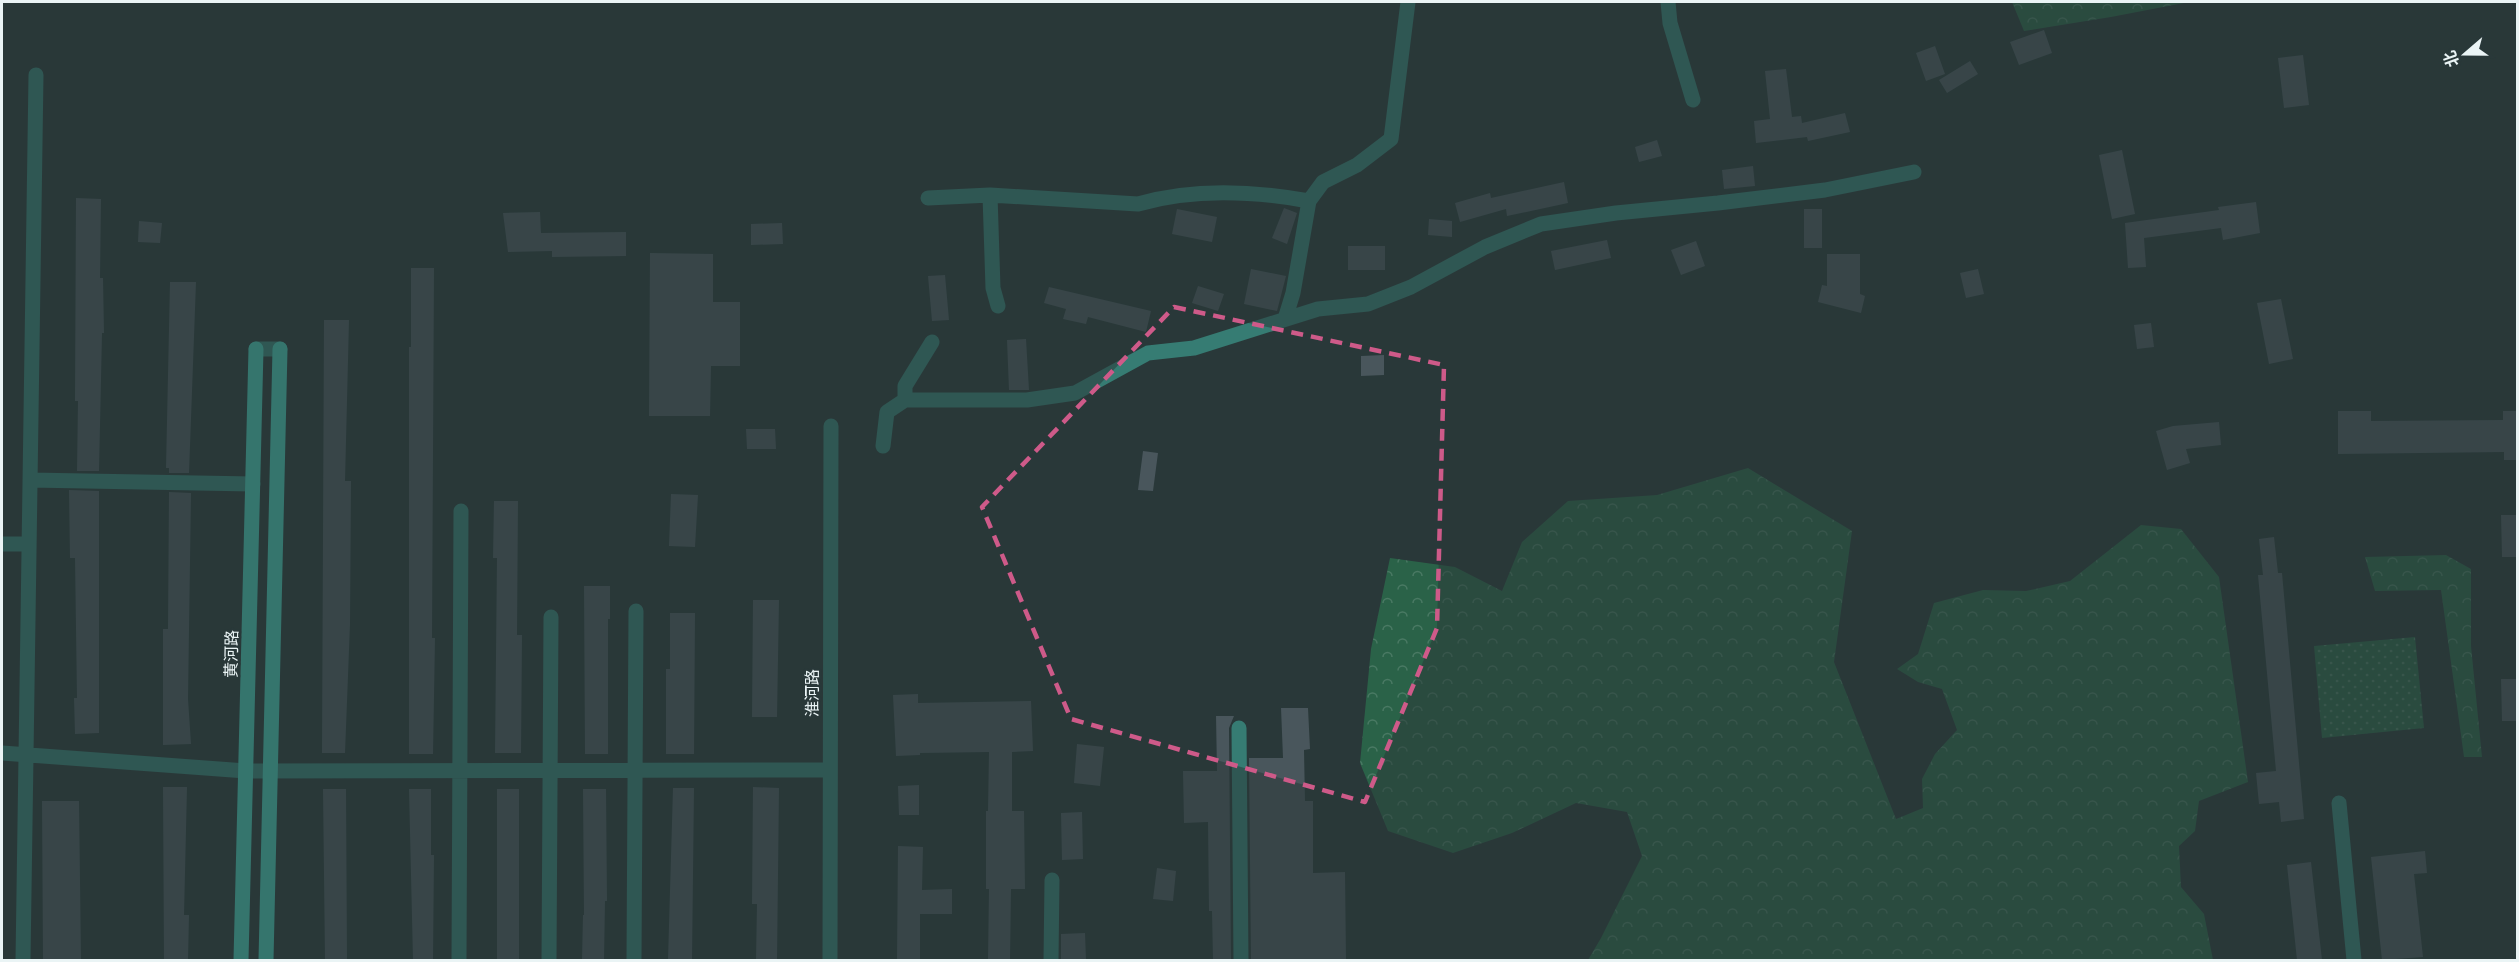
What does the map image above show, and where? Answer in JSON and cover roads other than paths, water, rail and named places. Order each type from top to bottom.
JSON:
[{"type":"main road","name":"黄河路","points":[[241,960],[256,349]]},
{"type":"main road","points":[[266,960],[280,349]]},
{"type":"street","points":[[1285,319],[1293,293],[1309,201],[1323,182],[1358,165],[1391,139],[1408,2]]},
{"type":"street","points":[[1668,2],[1670,23],[1693,100]]},
{"type":"street","points":[[23,960],[36,75]]},
{"type":"street","points":[[883,446],[887,412],[905,400],[1026,400],[1075,393],[1148,353],[1194,348],[1318,309],[1368,304],[1411,287],[1485,247],[1541,224],[1616,213],[1825,190],[1914,172]]},
{"type":"street","points":[[928,198],[990,195],[1138,204],[1155,199],[1188,195],[1268,194],[1309,201]]},
{"type":"street","points":[[990,195],[993,288],[998,306]]},
{"type":"street","points":[[905,400],[905,386],[932,342]]},
{"type":"street","points":[[256,349],[280,349]]},
{"type":"street","name":"淮河路","points":[[830,960],[831,426]]},
{"type":"street","points":[[30,480],[253,483]]},
{"type":"street","points":[[459,960],[461,511]]},
{"type":"street","points":[[2,544],[29,544]]},
{"type":"street","points":[[634,960],[636,611]]},
{"type":"street","points":[[549,960],[551,617]]},
{"type":"street","points":[[1239,728],[1241,960]]},
{"type":"street","points":[[2,753],[246,771],[830,770]]},
{"type":"street","points":[[2339,803],[2354,960]]},
{"type":"street","points":[[1050,960],[1052,880]]}]
